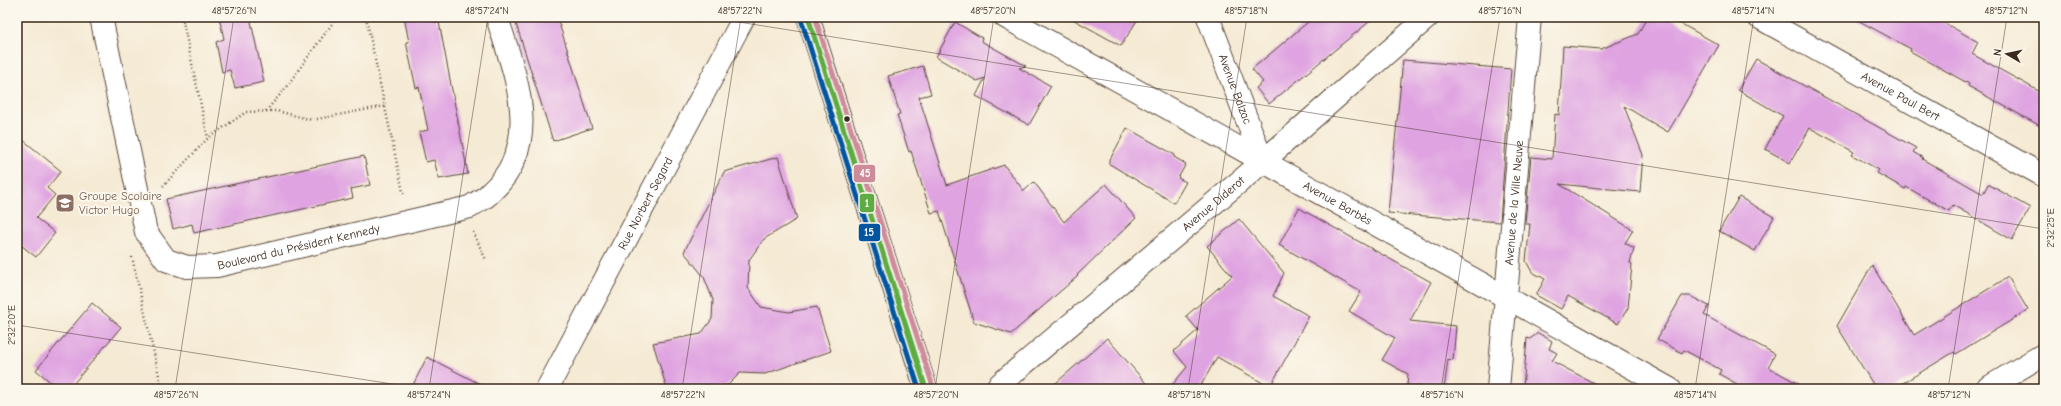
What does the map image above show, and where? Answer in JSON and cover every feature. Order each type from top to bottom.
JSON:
[{"type":"street","name":"Boulevard du Président Kennedy","points":[[101,17],[138,203],[146,232],[166,260],[187,267],[216,266],[470,207],[489,194],[508,174],[518,147],[523,114],[519,89],[497,17]]},
{"type":"street","name":"Rue Norbert Segard","points":[[547,389],[744,17]]},
{"type":"street","points":[[808,17],[926,389]]},
{"type":"street","name":"Avenue Barbès","points":[[1005,17],[1262,160],[1283,174],[1670,389]]},
{"type":"street","name":"Avenue Balzac","points":[[1208,17],[1262,160]]},
{"type":"street","name":"Avenue Diderot","points":[[998,389],[1000,384],[1428,17]]},
{"type":"street","name":"Avenue de la Ville Neuve","points":[[1498,389],[1530,17]]},
{"type":"street","name":"Avenue Paul Bert","points":[[1758,17],[2044,176]]},
{"type":"street","points":[[1986,389],[2044,354]]},
{"type":"path","points":[[182,17],[208,138]]},
{"type":"path","points":[[266,112],[284,90],[337,17]]},
{"type":"path","points":[[366,17],[409,221]]},
{"type":"path","points":[[138,203],[159,190],[208,138],[246,112],[277,111],[312,120],[385,106]]},
{"type":"path","points":[[131,254],[162,389]]},
{"type":"building","points":[[219,17],[250,17],[264,82],[235,88],[230,70],[222,72],[216,42],[224,39]]},
{"type":"building","points":[[404,17],[435,17],[436,23],[439,22],[468,174],[439,179],[434,160],[426,162],[419,132],[428,130],[419,87],[416,88],[406,42],[409,42]]},
{"type":"building","points":[[514,17],[557,17],[592,128],[553,141]]},
{"type":"building","points":[[1069,17],[1139,17],[1121,46]]},
{"type":"building","points":[[1314,17],[1375,17],[1269,104],[1256,88],[1263,82],[1252,69]]},
{"type":"building","points":[[1647,17],[1669,17],[1719,45],[1668,132],[1624,106],[1643,155],[1640,192],[1559,184],[1633,230],[1625,243],[1634,248],[1630,263],[1632,264],[1628,308],[1618,324],[1568,296],[1561,309],[1536,295],[1545,279],[1532,272],[1526,261],[1530,224],[1525,224],[1531,157],[1552,159],[1555,114],[1559,115],[1563,46],[1601,49],[1638,34]]},
{"type":"building","points":[[1852,17],[1934,17],[1978,42],[1972,54],[2044,94],[2044,128],[1968,86],[1969,84],[1910,51],[1911,49]]},
{"type":"building","points":[[955,22],[982,38],[981,41],[1026,66],[1019,68],[1051,86],[1029,125],[976,96],[985,78],[977,81],[936,57]]},
{"type":"building","points":[[1756,59],[1916,148],[1913,152],[1923,158],[1922,159],[1983,194],[1988,184],[2030,208],[2012,240],[1953,205],[1949,211],[1906,187],[1905,189],[1877,173],[1879,170],[1852,155],[1854,152],[1810,128],[1790,163],[1765,149],[1783,116],[1738,90]]},
{"type":"building","points":[[1403,60],[1511,69],[1500,222],[1388,213]]},
{"type":"building","points":[[923,66],[931,94],[919,97],[947,185],[1004,165],[1024,191],[1034,182],[1064,222],[1106,184],[1136,218],[1077,275],[1078,276],[1011,334],[974,322],[939,211],[931,213],[911,151],[909,152],[897,115],[900,114],[888,76]]},
{"type":"building","points":[[1127,128],[1175,155],[1174,157],[1186,164],[1178,178],[1186,182],[1174,203],[1108,163]]},
{"type":"building","points":[[17,135],[61,171],[47,188],[55,195],[36,218],[55,233],[36,257],[17,242]]},
{"type":"building","points":[[364,156],[370,185],[351,189],[353,198],[194,233],[192,224],[173,229],[166,199]]},
{"type":"building","points":[[778,157],[797,219],[764,239],[749,260],[748,288],[761,307],[789,312],[817,307],[831,351],[765,374],[740,373],[728,385],[713,389],[667,389],[653,343],[701,334],[712,319],[713,300],[704,277],[684,252],[724,172]]},
{"type":"building","points":[[1739,197],[1774,217],[1755,251],[1719,231]]},
{"type":"building","points":[[1299,208],[1431,282],[1410,321],[1456,326],[1453,360],[1448,359],[1444,389],[1407,385],[1408,374],[1382,360],[1395,338],[1349,311],[1361,292],[1279,245]]},
{"type":"building","points":[[1239,219],[1284,273],[1273,296],[1309,316],[1270,387],[1217,357],[1199,389],[1169,389],[1187,367],[1174,351],[1198,330],[1186,316],[1232,276],[1207,246]]},
{"type":"building","points":[[1872,265],[1914,335],[2008,277],[2028,310],[1956,354],[1954,352],[1893,389],[1876,389],[1837,326]]},
{"type":"building","points":[[1682,296],[1690,296],[1709,306],[1704,315],[1775,354],[1768,367],[1808,389],[1746,389],[1719,374],[1721,370],[1684,350],[1682,353],[1657,339]]},
{"type":"building","points":[[92,303],[121,327],[69,389],[59,389],[36,370]]},
{"type":"building","points":[[1538,333],[1552,341],[1549,349],[1557,353],[1552,361],[1605,389],[1523,389],[1527,338],[1530,339]]},
{"type":"building","points":[[1107,338],[1151,389],[1049,389],[1097,347]]},
{"type":"building","points":[[427,357],[490,389],[411,389]]},
{"type":"transit line","name":"1","points":[[808,17],[926,389]]},
{"type":"transit line","name":"45","points":[[815,17],[933,387]]},
{"type":"transit line","name":"15","points":[[801,19],[919,389]]},
{"type":"place","name":"Groupe Scolaire Victor Hugo","points":[[65,203]]}]
